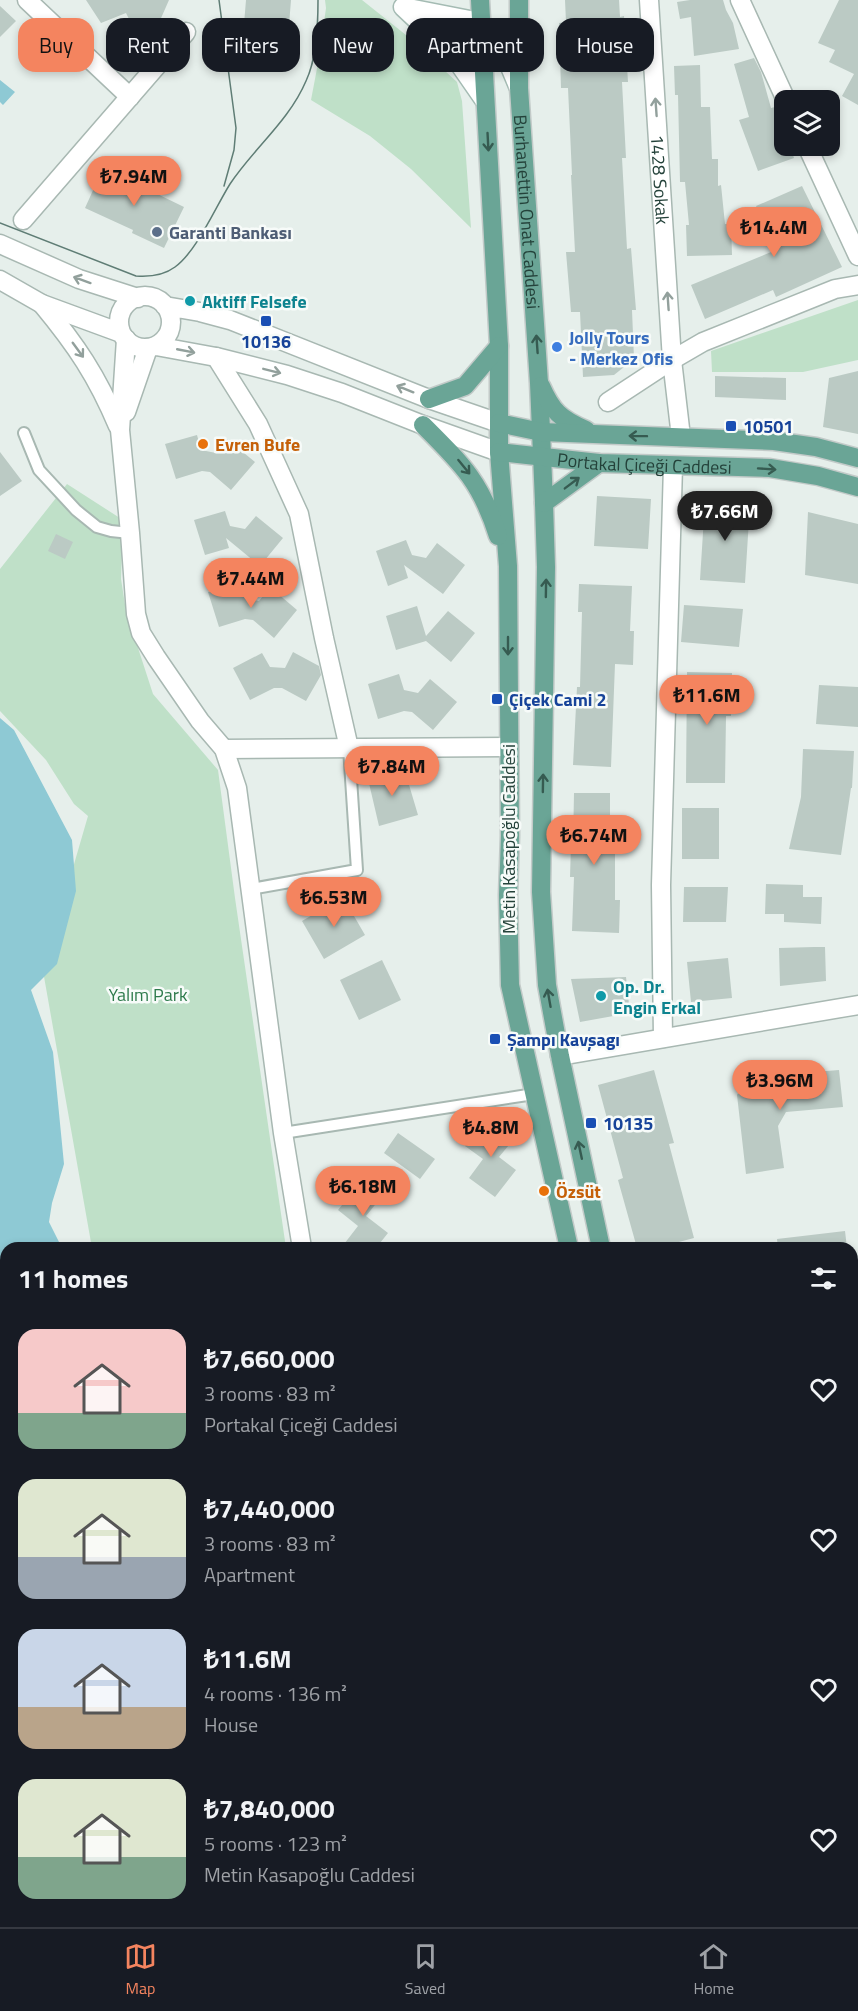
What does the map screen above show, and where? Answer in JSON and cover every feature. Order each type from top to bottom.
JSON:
[{"type":"main road","name":"Burhanettin Onat Caddesi","points":[[480,0],[480,18]]},
{"type":"main road","name":"Burhanettin Onat Caddesi","points":[[519,0],[519,88],[541,428]]},
{"type":"main road","name":"Burhanettin Onat Caddesi","points":[[483,72],[499,346],[499,423]]},
{"type":"main road","points":[[429,399],[465,386],[499,346]]},
{"type":"main road","points":[[539,383],[549,404],[566,422],[595,435]]},
{"type":"main road","name":"Portakal Çiceği Caddesi","points":[[499,423],[595,435],[774,441],[816,447],[858,458]]},
{"type":"main road","name":"Metin Kasapoğlu Caddesi","points":[[499,423],[499,452],[508,566],[510,985],[568,1242]]},
{"type":"main road","points":[[423,425],[462,464],[478,486],[491,512],[508,566]]},
{"type":"main road","name":"Metin Kasapoğlu Caddesi","points":[[541,428],[546,589],[542,892],[547,985],[600,1242]]},
{"type":"main road","name":"Portakal Çiceği Caddesi","points":[[499,452],[599,463],[770,468],[818,476],[858,487]]},
{"type":"main road","points":[[544,503],[599,463]]},
{"type":"street","points":[[27,0],[130,97]]},
{"type":"street","points":[[399,4],[438,0]]},
{"type":"street","name":"1428 Sokak","points":[[650,0],[672,360],[681,437]]},
{"type":"street","points":[[740,0],[781,90]]},
{"type":"street","points":[[399,4],[462,18]]},
{"type":"street","points":[[399,4],[451,52],[485,101]]},
{"type":"street","points":[[23,220],[152,72]]},
{"type":"street","points":[[512,72],[519,88]]},
{"type":"street","points":[[812,156],[858,256]]},
{"type":"street","points":[[0,244],[79,279],[138,298],[153,298],[165,306],[230,320],[429,399],[499,423]]},
{"type":"street","points":[[0,280],[42,304],[123,336],[141,348],[152,347],[216,357],[287,375],[499,452]]},
{"type":"street","points":[[608,402],[703,342],[824,293],[858,285]]},
{"type":"street","points":[[138,298],[126,305],[120,319],[123,336],[120,430],[136,614],[141,633],[200,721],[224,749],[237,788],[283,1133],[301,1242]]},
{"type":"street","points":[[42,304],[88,364],[105,394],[120,430]]},
{"type":"street","points":[[120,430],[152,347],[163,341],[170,328],[169,313],[165,306]]},
{"type":"street","points":[[216,357],[258,424],[299,514],[349,748]]},
{"type":"street","points":[[663,1038],[661,885],[673,466]]},
{"type":"street","points":[[224,749],[508,747]]},
{"type":"street","points":[[560,1056],[858,1005]]},
{"type":"lane","points":[[24,433],[39,470],[76,510],[97,527],[130,533]]},
{"type":"lane","points":[[251,889],[357,870],[349,748]]},
{"type":"lane","points":[[283,1133],[534,1094]]},
{"type":"green space","points":[[325,0],[362,0],[385,18],[325,18]]},
{"type":"green space","points":[[394,25],[406,35],[406,72],[446,72],[457,82],[462,101],[471,228],[411,169],[370,136],[311,100],[316,72],[394,72]]},
{"type":"green space","points":[[858,300],[858,360],[803,372],[712,372],[711,351]]},
{"type":"green space","name":"Yalım Park","points":[[67,484],[123,520],[121,579],[126,611],[153,694],[218,770],[285,1242],[91,1242],[43,971],[88,816],[74,804],[46,760],[0,711],[0,569]]},
{"type":"water","points":[[0,80],[15,92],[3,105],[0,102]]},
{"type":"water","points":[[0,718],[14,730],[72,840],[76,891],[57,964],[31,990],[53,1052],[64,1164],[52,1203],[49,1222],[59,1242],[0,1242]]},
{"type":"building","points":[[86,0],[169,0],[161,18],[128,18],[126,13],[114,18],[106,18],[106,21],[101,23]]},
{"type":"building","points":[[246,0],[291,0],[290,18],[244,18]]},
{"type":"building","points":[[565,0],[619,0],[620,17],[624,16],[624,18],[566,18]]},
{"type":"building","points":[[723,0],[733,23],[739,49],[694,56],[691,17],[680,19],[677,2]]},
{"type":"building","points":[[839,0],[858,0],[858,105],[842,96],[854,74],[829,62],[835,50],[818,43]]},
{"type":"building","points":[[0,6],[16,21],[0,37]]},
{"type":"building","points":[[754,58],[761,72],[771,108],[774,107],[774,156],[793,156],[794,158],[758,171],[739,120],[749,117],[734,64]]},
{"type":"building","points":[[700,65],[701,107],[710,107],[712,159],[718,159],[718,186],[721,185],[725,224],[731,224],[732,255],[687,256],[686,225],[689,225],[685,182],[680,182],[678,95],[675,95],[674,66]]},
{"type":"building","points":[[561,72],[627,72],[628,82],[622,82],[626,158],[622,158],[627,249],[631,248],[636,310],[632,310],[634,359],[614,375],[583,377],[580,312],[571,312],[566,252],[575,252],[568,88],[561,88]]},
{"type":"building","points":[[104,166],[184,207],[164,248],[132,233],[133,230],[85,208]]},
{"type":"building","points":[[802,186],[842,267],[776,297],[773,290],[705,319],[691,285],[776,250],[756,206]]},
{"type":"building","points":[[858,371],[858,434],[823,427],[829,378]]},
{"type":"building","points":[[715,376],[786,378],[786,400],[715,397]]},
{"type":"building","points":[[197,435],[201,450],[216,453],[227,439],[255,462],[231,490],[210,472],[202,471],[176,479],[165,444]]},
{"type":"building","points":[[0,452],[22,481],[0,496]]},
{"type":"building","points":[[597,496],[651,499],[648,549],[594,546]]},
{"type":"building","points":[[705,501],[750,504],[745,583],[700,580]]},
{"type":"building","points":[[225,511],[230,526],[245,529],[256,516],[283,538],[260,566],[226,538],[229,548],[205,555],[194,520]]},
{"type":"building","points":[[808,512],[858,524],[858,584],[805,575]]},
{"type":"building","points":[[56,534],[73,542],[65,559],[48,551]]},
{"type":"building","points":[[406,540],[412,555],[426,558],[437,543],[465,565],[443,594],[404,565],[408,578],[388,586],[376,551]]},
{"type":"building","points":[[240,582],[244,598],[259,601],[270,587],[297,610],[274,638],[253,620],[245,619],[219,627],[208,592]]},
{"type":"building","points":[[579,584],[632,586],[630,631],[634,631],[633,665],[615,664],[611,767],[573,765],[577,687],[580,687],[582,612],[578,612]]},
{"type":"building","points":[[684,605],[743,609],[739,647],[681,642]]},
{"type":"building","points":[[417,606],[426,636],[448,611],[475,633],[451,662],[426,641],[396,650],[386,616]]},
{"type":"building","points":[[293,652],[319,666],[321,675],[306,701],[282,688],[274,688],[250,700],[233,668],[262,653],[270,667],[285,668]]},
{"type":"building","points":[[687,672],[732,673],[731,716],[726,716],[725,783],[686,783]]},
{"type":"building","points":[[399,674],[404,690],[418,693],[430,679],[457,702],[433,730],[412,712],[404,711],[378,719],[368,684]]},
{"type":"building","points":[[819,685],[858,687],[858,727],[816,724]]},
{"type":"building","points":[[803,749],[854,751],[852,788],[841,855],[789,849],[801,797]]},
{"type":"building","points":[[404,768],[418,815],[379,826],[368,779]]},
{"type":"building","points":[[574,793],[610,793],[610,845],[615,845],[615,900],[620,900],[619,933],[572,931],[574,877],[570,877]]},
{"type":"building","points":[[682,808],[719,808],[719,859],[682,859]]},
{"type":"building","points":[[766,884],[803,885],[803,897],[822,897],[821,924],[784,922],[784,914],[765,914]]},
{"type":"building","points":[[684,887],[728,887],[726,922],[683,922]]},
{"type":"building","points":[[343,897],[365,935],[324,959],[302,921]]},
{"type":"building","points":[[825,947],[826,981],[780,986],[779,948]]},
{"type":"building","points":[[728,958],[732,998],[691,1002],[687,962]]},
{"type":"building","points":[[382,960],[401,1000],[359,1020],[340,980]]},
{"type":"building","name":"Op. Dr. Engin Erkal","points":[[626,977],[630,1013],[580,1022],[571,979]]},
{"type":"building","points":[[654,1070],[674,1143],[669,1144],[694,1238],[679,1242],[635,1242],[618,1180],[623,1178],[598,1085]]},
{"type":"building","points":[[839,1070],[843,1107],[786,1112],[778,1126],[784,1168],[746,1174],[737,1095],[744,1083],[753,1077]]},
{"type":"building","points":[[485,1119],[513,1140],[499,1157],[516,1170],[495,1197],[469,1178],[483,1159],[465,1146]]},
{"type":"building","points":[[398,1133],[435,1159],[420,1179],[384,1153]]},
{"type":"building","points":[[363,1179],[383,1195],[366,1216],[388,1233],[381,1242],[346,1242],[358,1226],[338,1210]]},
{"type":"building","points":[[845,1231],[846,1242],[777,1242],[777,1239]]},
{"type":"tram line","points":[[219,0],[236,128],[234,150],[224,186]]},
{"type":"tram line","points":[[0,223],[136,276],[156,275],[175,267],[191,251],[239,171],[281,122],[299,95],[310,72],[315,52],[318,0]]},
{"type":"place","name":"Garanti Bankası","points":[[157,232]]},
{"type":"place","name":"Aktiff Felsefe","points":[[190,301]]},
{"type":"place","name":"10136","points":[[266,321]]},
{"type":"place","name":"Jolly Tours - Merkez Ofis","points":[[557,347]]},
{"type":"place","name":"10501","points":[[731,426]]},
{"type":"place","name":"Evren Bufe","points":[[203,444]]},
{"type":"place","name":"Çiçek Cami 2","points":[[497,699]]},
{"type":"place","name":"Op. Dr. Engin Erkal","points":[[601,996]]},
{"type":"place","name":"Şampı Kavşagı","points":[[495,1039]]},
{"type":"place","name":"10135","points":[[591,1123]]},
{"type":"place","name":"Özsüt","points":[[544,1191]]}]
